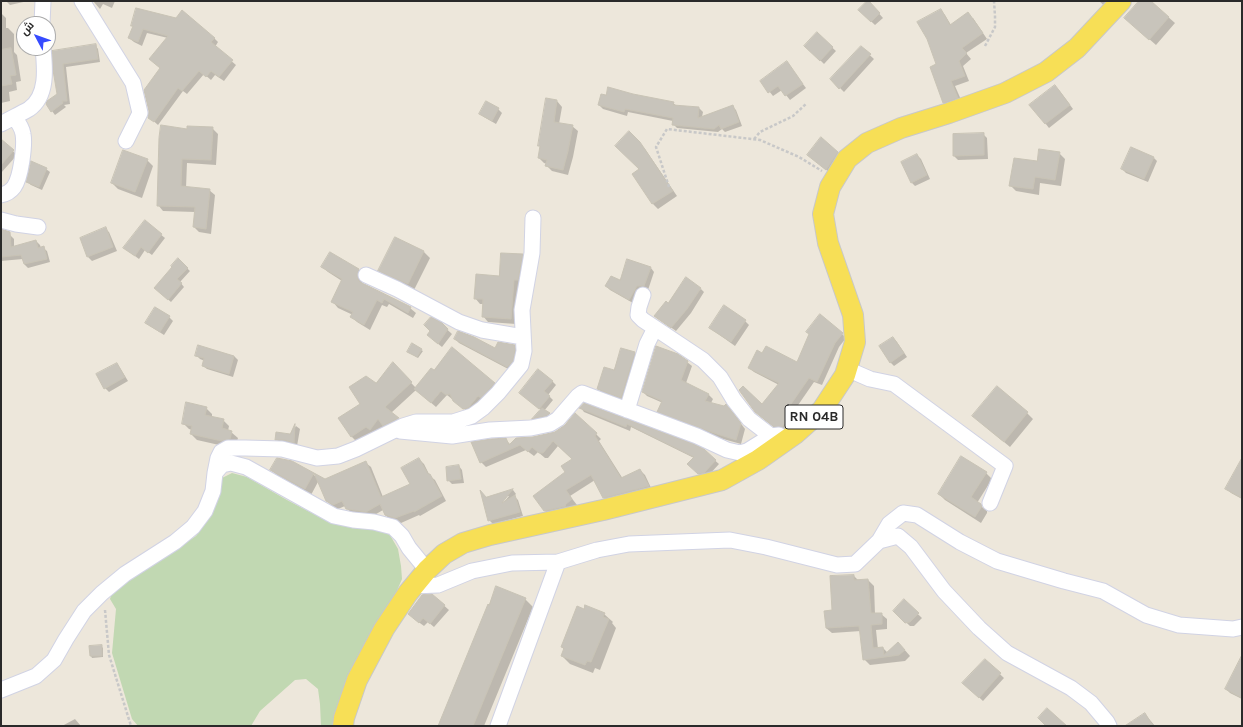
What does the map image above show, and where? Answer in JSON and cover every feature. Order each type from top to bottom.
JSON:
[{"type":"main road","name":"RN 04B","points":[[344,726],[344,718],[357,680],[384,629],[414,586],[427,570],[444,554],[463,543],[490,535],[596,512],[722,480],[758,460],[795,434],[822,410],[845,375],[855,342],[853,315],[828,243],[823,214],[830,186],[847,159],[867,143],[901,128],[949,113],[1004,93],[1046,72],[1077,48],[1121,1]]},
{"type":"street","points":[[42,16],[43,1]]},
{"type":"street","points":[[82,1],[132,83],[140,113],[126,141]]},
{"type":"street","points":[[7,120],[30,108],[37,101],[44,86],[44,56]]},
{"type":"street","points":[[1,195],[6,194],[15,186],[20,174],[23,154],[23,133],[19,123],[7,120]]},
{"type":"street","points":[[1,690],[36,676],[54,660],[84,611],[105,591],[125,574],[174,542],[193,527],[205,511],[212,491],[218,458],[221,452],[228,448],[282,449],[317,458],[338,456],[403,426],[416,422],[453,422],[472,416],[483,408],[498,393],[521,365],[524,351],[522,310],[532,253],[533,218]]},
{"type":"street","points":[[1,220],[38,227]]},
{"type":"street","points":[[366,275],[459,322],[482,330],[523,337]]},
{"type":"street","points":[[643,295],[638,315],[704,360],[720,377],[734,400],[749,419],[771,436]]},
{"type":"street","points":[[627,410],[647,344],[656,328]]},
{"type":"street","points":[[847,369],[870,379],[894,384],[1005,466],[990,503]]},
{"type":"street","points":[[393,430],[452,436],[490,430],[531,428],[550,424],[558,419],[582,393],[697,436],[727,450],[740,453],[747,451],[771,436],[795,434]]},
{"type":"street","points":[[215,473],[222,465],[231,463],[246,467],[334,516],[393,526],[427,570]]},
{"type":"street","points":[[414,586],[438,585],[472,571],[512,563],[558,562],[597,550],[628,544],[730,540],[766,547],[836,565],[855,564],[879,540],[889,524],[903,513],[917,515],[960,542],[997,562],[1103,591],[1146,615],[1179,625],[1233,629],[1242,627]]},
{"type":"street","points":[[879,540],[898,536],[911,547],[944,591],[979,628],[1007,653],[1076,692],[1091,703],[1109,726]]},
{"type":"street","points":[[498,726],[558,562]]},
{"type":"path","points":[[985,46],[995,27],[996,16],[994,1]]},
{"type":"path","points":[[754,139],[760,132],[793,116],[807,103]]},
{"type":"path","points":[[668,187],[656,146],[667,129],[760,140],[799,157],[834,179]]},
{"type":"path","points":[[105,591],[109,655],[131,726]]},
{"type":"green space","points":[[232,473],[247,477],[331,523],[379,528],[390,535],[398,549],[402,579],[392,602],[343,692],[332,726],[321,726],[318,689],[306,679],[295,680],[260,711],[251,726],[138,726],[132,719],[112,653],[116,609],[110,599],[113,590],[196,536],[208,520],[220,479]]},
{"type":"building","points":[[867,1],[869,1],[880,13],[871,22],[858,10]]},
{"type":"building","points":[[1139,1],[1151,1],[1169,17],[1149,40],[1124,18]]},
{"type":"building","points":[[136,8],[176,18],[182,10],[215,38],[211,42],[233,60],[219,77],[211,71],[206,77],[199,71],[182,91],[178,88],[154,122],[148,118],[149,111],[144,90],[160,68],[149,59],[168,36],[143,29],[138,42],[128,38],[133,26],[131,26]]},
{"type":"building","points":[[941,9],[950,25],[968,12],[983,33],[962,48],[967,53],[959,61],[965,76],[951,81],[958,98],[943,103],[930,67],[936,64],[927,39],[917,22]]},
{"type":"building","points":[[817,32],[833,47],[820,61],[804,46]]},
{"type":"building","points":[[96,44],[98,59],[63,64],[67,101],[62,101],[63,103],[51,112],[46,104],[47,101],[57,94],[52,56],[56,56],[56,50]]},
{"type":"building","points":[[861,46],[871,54],[839,89],[830,79]]},
{"type":"building","points":[[11,48],[16,75],[10,76],[12,84],[1,86],[1,50]]},
{"type":"building","points":[[787,61],[803,84],[785,96],[778,86],[768,93],[760,81]]},
{"type":"building","points":[[1055,85],[1070,105],[1045,124],[1029,105]]},
{"type":"building","points":[[608,87],[633,94],[674,102],[673,105],[699,107],[698,118],[733,105],[739,122],[721,129],[719,125],[714,129],[672,125],[673,118],[625,109],[624,112],[598,105],[601,94],[606,95]]},
{"type":"building","points":[[546,98],[557,100],[554,122],[573,125],[563,170],[545,166],[547,160],[538,158],[540,146],[538,146]]},
{"type":"building","points":[[486,101],[499,108],[492,121],[479,114]]},
{"type":"building","points":[[161,125],[187,129],[187,126],[213,127],[211,160],[182,159],[181,186],[210,189],[206,229],[193,227],[195,207],[157,206],[159,138]]},
{"type":"building","points":[[629,131],[640,142],[673,191],[652,204],[632,174],[639,169],[615,146]]},
{"type":"building","points":[[984,133],[984,155],[953,156],[953,134]]},
{"type":"building","points":[[821,137],[838,152],[826,170],[807,155]]},
{"type":"building","points":[[1,139],[14,150],[1,165]]},
{"type":"building","points":[[1131,147],[1154,157],[1144,179],[1121,169]]},
{"type":"building","points":[[1039,149],[1060,152],[1055,180],[1035,177],[1033,189],[1009,186],[1014,158],[1037,161]]},
{"type":"building","points":[[123,150],[148,159],[135,192],[111,183]]},
{"type":"building","points":[[917,154],[927,175],[911,183],[901,162]]},
{"type":"building","points":[[31,161],[47,168],[39,187],[26,182]]},
{"type":"building","points":[[145,220],[162,234],[148,253],[141,247],[135,256],[123,248]]},
{"type":"building","points":[[106,227],[113,247],[87,257],[80,238]]},
{"type":"building","points":[[1,229],[10,232],[11,247],[36,240],[38,248],[44,246],[47,259],[24,264],[21,255],[1,257]]},
{"type":"building","points":[[395,237],[424,251],[408,284],[378,271]]},
{"type":"building","points":[[330,252],[359,269],[357,276],[359,281],[411,307],[408,313],[384,299],[382,303],[377,300],[364,325],[350,317],[353,312],[331,302],[342,279],[321,267]]},
{"type":"building","points":[[501,253],[523,254],[518,280],[514,280],[511,319],[482,317],[483,299],[474,299],[476,274],[499,276]]},
{"type":"building","points":[[178,258],[188,268],[177,279],[182,283],[168,300],[154,288]]},
{"type":"building","points":[[627,259],[651,267],[644,286],[637,286],[629,300],[605,286],[611,276],[620,280]]},
{"type":"building","points":[[686,277],[701,288],[687,309],[671,328],[654,316],[666,301],[668,303]]},
{"type":"building","points":[[724,305],[746,320],[731,342],[709,328]]},
{"type":"building","points":[[155,307],[170,316],[160,332],[145,323]]},
{"type":"building","points":[[820,314],[843,333],[835,343],[817,382],[809,378],[789,407],[794,411],[782,427],[774,427],[755,412],[739,390],[743,386],[762,404],[779,383],[748,368],[757,350],[762,353],[766,346],[797,362],[809,334],[806,332]]},
{"type":"building","points":[[431,317],[441,322],[448,329],[438,344],[427,335],[430,331],[424,325]]},
{"type":"building","points":[[458,331],[474,337],[495,348],[498,342],[515,345],[513,361],[507,367],[454,339]]},
{"type":"building","points":[[893,337],[904,353],[890,363],[879,346]]},
{"type":"building","points":[[412,343],[422,349],[417,357],[407,352]]},
{"type":"building","points":[[198,345],[234,356],[229,374],[202,366],[204,358],[195,356]]},
{"type":"building","points":[[656,346],[678,354],[688,361],[681,380],[709,394],[705,401],[724,406],[726,404],[741,423],[736,440],[657,412],[662,401],[642,392]]},
{"type":"building","points":[[452,347],[495,383],[481,398],[478,396],[468,408],[463,409],[453,401],[450,394],[446,395],[441,391],[431,403],[414,389],[431,368],[434,370]]},
{"type":"building","points":[[621,348],[635,352],[621,398],[597,389],[604,367],[614,370]]},
{"type":"building","points":[[393,362],[412,382],[385,407],[399,418],[383,426],[378,419],[370,430],[366,427],[351,437],[338,418],[360,404],[349,387],[366,376],[376,383]]},
{"type":"building","points":[[117,363],[125,377],[104,389],[96,374]]},
{"type":"building","points":[[538,369],[553,381],[544,391],[550,396],[539,409],[519,393]]},
{"type":"building","points":[[997,386],[1028,412],[1004,442],[972,416]]},
{"type":"building","points":[[186,402],[207,407],[205,415],[224,419],[222,428],[232,431],[230,439],[222,441],[190,434],[192,426],[182,424]]},
{"type":"building","points":[[584,403],[694,444],[704,449],[716,460],[704,473],[698,474],[687,464],[694,457],[627,424],[626,427],[579,408]]},
{"type":"building","points":[[542,408],[550,413],[547,416],[532,419]]},
{"type":"building","points":[[575,413],[597,433],[595,436],[621,478],[640,469],[649,486],[603,498],[591,475],[566,490],[572,499],[565,505],[566,506],[544,511],[533,496],[565,472],[561,466],[572,459],[553,441],[543,453],[539,453],[532,447],[528,452],[520,445],[480,463],[471,442],[506,438],[509,445],[516,438],[533,437],[555,432],[565,425]]},
{"type":"building","points":[[295,424],[294,443],[284,440],[275,440],[276,432],[290,434]]},
{"type":"building","points":[[961,456],[987,472],[971,497],[982,506],[975,517],[938,494]]},
{"type":"building","points":[[277,458],[292,461],[314,473],[305,489],[270,470]]},
{"type":"building","points":[[419,458],[442,496],[414,512],[395,518],[385,515],[380,504],[366,512],[346,509],[342,501],[333,505],[326,501],[314,473],[325,479],[366,461],[381,497],[410,484],[401,468]]},
{"type":"building","points":[[1242,458],[1242,498],[1225,489]]},
{"type":"building","points":[[459,465],[461,479],[447,481],[446,467]]},
{"type":"building","points":[[513,489],[502,503],[515,495],[520,512],[488,521],[480,490],[486,497]]},
{"type":"building","points":[[854,575],[854,580],[868,579],[871,613],[882,613],[882,624],[871,625],[873,648],[883,647],[884,655],[898,642],[905,650],[899,655],[863,660],[859,626],[826,628],[824,611],[832,610],[830,576]]},
{"type":"building","points":[[496,586],[526,598],[473,726],[438,726],[488,604],[489,605]]},
{"type":"building","points":[[432,594],[445,605],[430,624],[423,618],[419,623],[408,614],[422,595]]},
{"type":"building","points":[[904,599],[919,613],[910,622],[905,623],[893,611]]},
{"type":"building","points":[[585,605],[605,613],[603,617],[609,619],[591,662],[587,661],[585,665],[561,656],[564,648],[561,647],[577,606],[584,609]]},
{"type":"building","points":[[102,645],[102,656],[90,656],[89,646]]},
{"type":"building","points":[[1242,655],[1242,698],[1225,689]]},
{"type":"building","points":[[985,659],[1001,673],[979,698],[962,683]]},
{"type":"building","points":[[1047,708],[1067,726],[1046,726],[1038,718]]},
{"type":"building","points":[[1145,713],[1153,726],[1125,726]]}]
